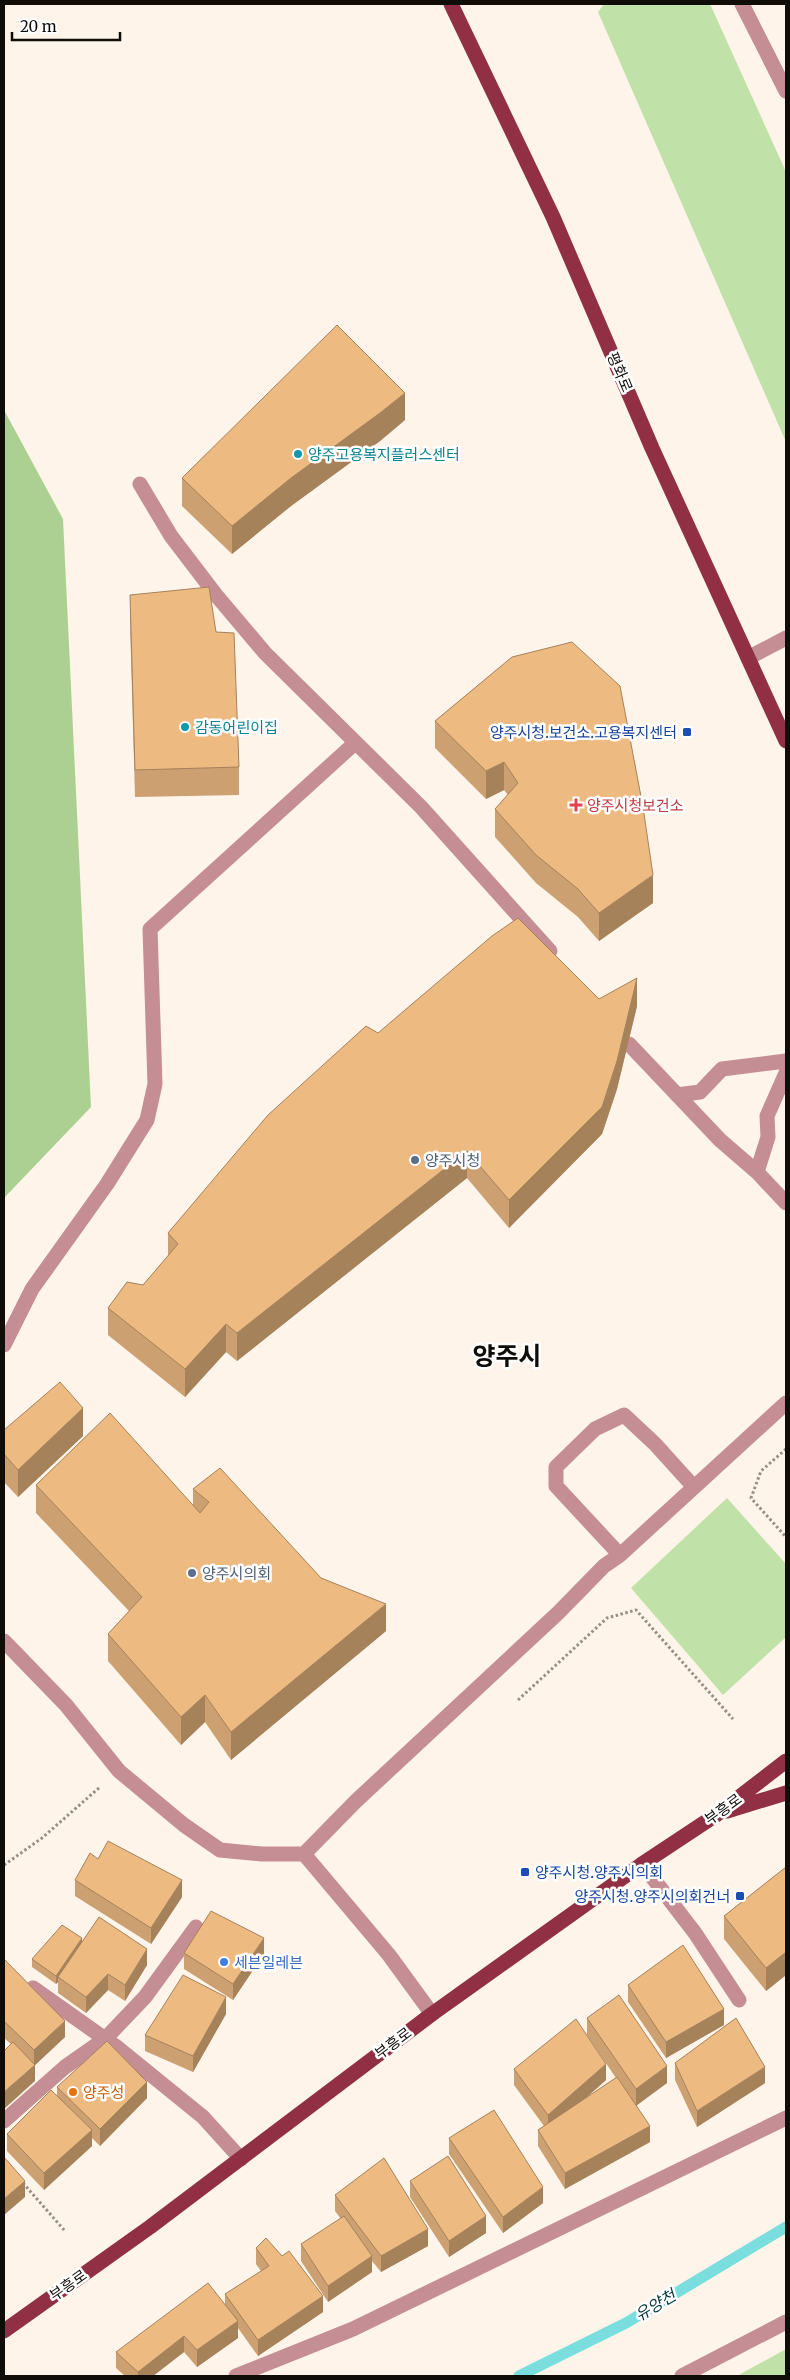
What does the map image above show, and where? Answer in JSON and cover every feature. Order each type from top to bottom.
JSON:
[{"type":"main road","name":"평화로","points":[[451,4],[553,217],[652,448],[786,741]]},
{"type":"main road","name":"부흥로","points":[[4,2331],[241,2159],[432,2014],[642,1864],[716,1815],[786,1761]]},
{"type":"main road","points":[[716,1815],[786,1793]]},
{"type":"street","points":[[742,4],[786,91]]},
{"type":"street","points":[[140,484],[171,536],[216,595],[266,653],[355,743],[421,806],[559,960]]},
{"type":"street","points":[[748,658],[786,638]]},
{"type":"street","points":[[4,1345],[32,1289],[107,1184],[147,1120],[155,1084],[150,929],[355,743]]},
{"type":"street","points":[[629,1044],[720,1140],[757,1172],[786,1203]]},
{"type":"street","points":[[677,1095],[700,1092],[722,1069],[786,1061]]},
{"type":"street","points":[[757,1172],[768,1137],[767,1116],[786,1073]]},
{"type":"street","points":[[4,1641],[66,1705],[119,1771],[184,1824],[220,1850],[262,1854],[304,1854],[356,1801],[558,1613],[604,1566],[620,1555],[693,1486],[754,1434],[786,1403]]},
{"type":"street","points":[[620,1555],[556,1486],[556,1468],[595,1429],[624,1414],[655,1444],[693,1486]]},
{"type":"street","points":[[304,1854],[389,1955],[432,2014]]},
{"type":"street","points":[[642,1864],[695,1933],[739,2000]]},
{"type":"street","points":[[4,2121],[65,2067],[105,2039],[145,1997],[196,1927]]},
{"type":"street","points":[[33,1988],[105,2039],[203,2117],[241,2159]]},
{"type":"street","points":[[236,2376],[353,2329],[786,2118]]},
{"type":"street","points":[[682,2376],[786,2322]]},
{"type":"path","points":[[786,1449],[761,1470],[751,1498],[786,1537]]},
{"type":"path","points":[[518,1700],[607,1618],[636,1610],[733,1719]]},
{"type":"path","points":[[4,1865],[42,1838],[119,1771]]},
{"type":"path","points":[[22,2182],[65,2231]]},
{"type":"green space","points":[[604,4],[710,4],[786,172],[786,442],[598,12]]},
{"type":"green space","points":[[4,410],[63,519],[91,1107],[4,1198]]},
{"type":"green space","points":[[727,1498],[786,1564],[786,1637],[723,1695],[631,1588]]},
{"type":"green space","points":[[786,2349],[786,2376],[737,2376]]},
{"type":"building","name":"양주고용복지플러스센터","points":[[337,325],[405,393],[291,478],[232,526],[182,478]]},
{"type":"building","name":"감동어린이집","points":[[209,587],[216,632],[234,633],[239,767],[135,770],[130,595]]},
{"type":"building","name":"양주시청보건소","points":[[572,642],[620,686],[643,807],[653,875],[599,913],[578,889],[536,855],[495,809],[518,783],[504,762],[486,771],[435,721],[512,657]]},
{"type":"building","name":"양주시청","points":[[518,918],[599,999],[637,978],[617,1061],[602,1107],[509,1200],[467,1151],[237,1333],[226,1324],[185,1369],[108,1308],[127,1282],[143,1285],[178,1244],[168,1233],[268,1115],[366,1026],[378,1033],[492,936]]},
{"type":"building","points":[[60,1382],[83,1408],[18,1470],[4,1454],[4,1430]]},
{"type":"building","name":"양주시의회","points":[[110,1413],[200,1513],[209,1502],[193,1489],[220,1468],[321,1578],[386,1604],[231,1732],[205,1695],[181,1717],[108,1634],[142,1597],[36,1485]]},
{"type":"building","points":[[108,1841],[182,1880],[151,1928],[75,1880],[90,1853],[98,1859]]},
{"type":"building","points":[[786,1867],[786,1952],[766,1968],[724,1916]]},
{"type":"building","name":"세븐일레븐","points":[[211,1911],[264,1938],[233,1984],[184,1953]]},
{"type":"building","points":[[99,1917],[147,1949],[125,1985],[108,1974],[86,1997],[58,1977]]},
{"type":"building","points":[[62,1925],[82,1938],[56,1976],[32,1959]]},
{"type":"building","points":[[683,1945],[724,2009],[666,2042],[628,1985]]},
{"type":"building","points":[[4,1959],[65,2021],[34,2050],[4,2021]]},
{"type":"building","points":[[183,1975],[226,1997],[193,2056],[145,2035]]},
{"type":"building","points":[[619,1995],[667,2066],[636,2089],[587,2018]]},
{"type":"building","points":[[736,2018],[765,2067],[697,2111],[675,2063]]},
{"type":"building","points":[[576,2019],[606,2064],[548,2115],[514,2069]]},
{"type":"building","points":[[107,2041],[147,2082],[100,2129],[57,2087]]},
{"type":"building","points":[[13,2042],[35,2065],[4,2092],[4,2051]]},
{"type":"building","points":[[617,2077],[650,2126],[565,2173],[538,2130]]},
{"type":"building","points":[[51,2090],[92,2130],[44,2173],[7,2134]]},
{"type":"building","points":[[494,2110],[543,2187],[503,2217],[449,2138]]},
{"type":"building","points":[[448,2156],[486,2216],[449,2241],[410,2181]]},
{"type":"building","points":[[4,2157],[25,2181],[4,2199]]},
{"type":"building","points":[[384,2158],[428,2229],[381,2256],[335,2195]]},
{"type":"building","points":[[344,2216],[372,2256],[328,2286],[301,2244]]},
{"type":"building","points":[[266,2238],[282,2256],[289,2251],[323,2296],[258,2340],[225,2294],[269,2266],[256,2248]]},
{"type":"building","points":[[208,2283],[238,2321],[197,2350],[184,2336],[138,2372],[116,2352]]},
{"type":"waterway","name":"유양천","points":[[519,2376],[626,2323],[786,2227]]},
{"type":"place","name":"양주고용복지플러스센터","points":[[298,454]]},
{"type":"place","name":"감동어린이집","points":[[185,727]]},
{"type":"place","name":"양주시청.보건소.고용복지센터","points":[[687,732]]},
{"type":"place","name":"양주시청보건소","points":[[576,805]]},
{"type":"place","name":"양주시청","points":[[415,1160]]},
{"type":"place","name":"양주시의회","points":[[192,1573]]},
{"type":"place","name":"양주시청.양주시의회","points":[[525,1872]]},
{"type":"place","name":"양주시청.양주시의회건너","points":[[740,1896]]},
{"type":"place","name":"세븐일레븐","points":[[224,1962]]},
{"type":"place","name":"양주성","points":[[73,2092]]},
{"type":"district","name":"양주시","points":[[507,1356]]}]
